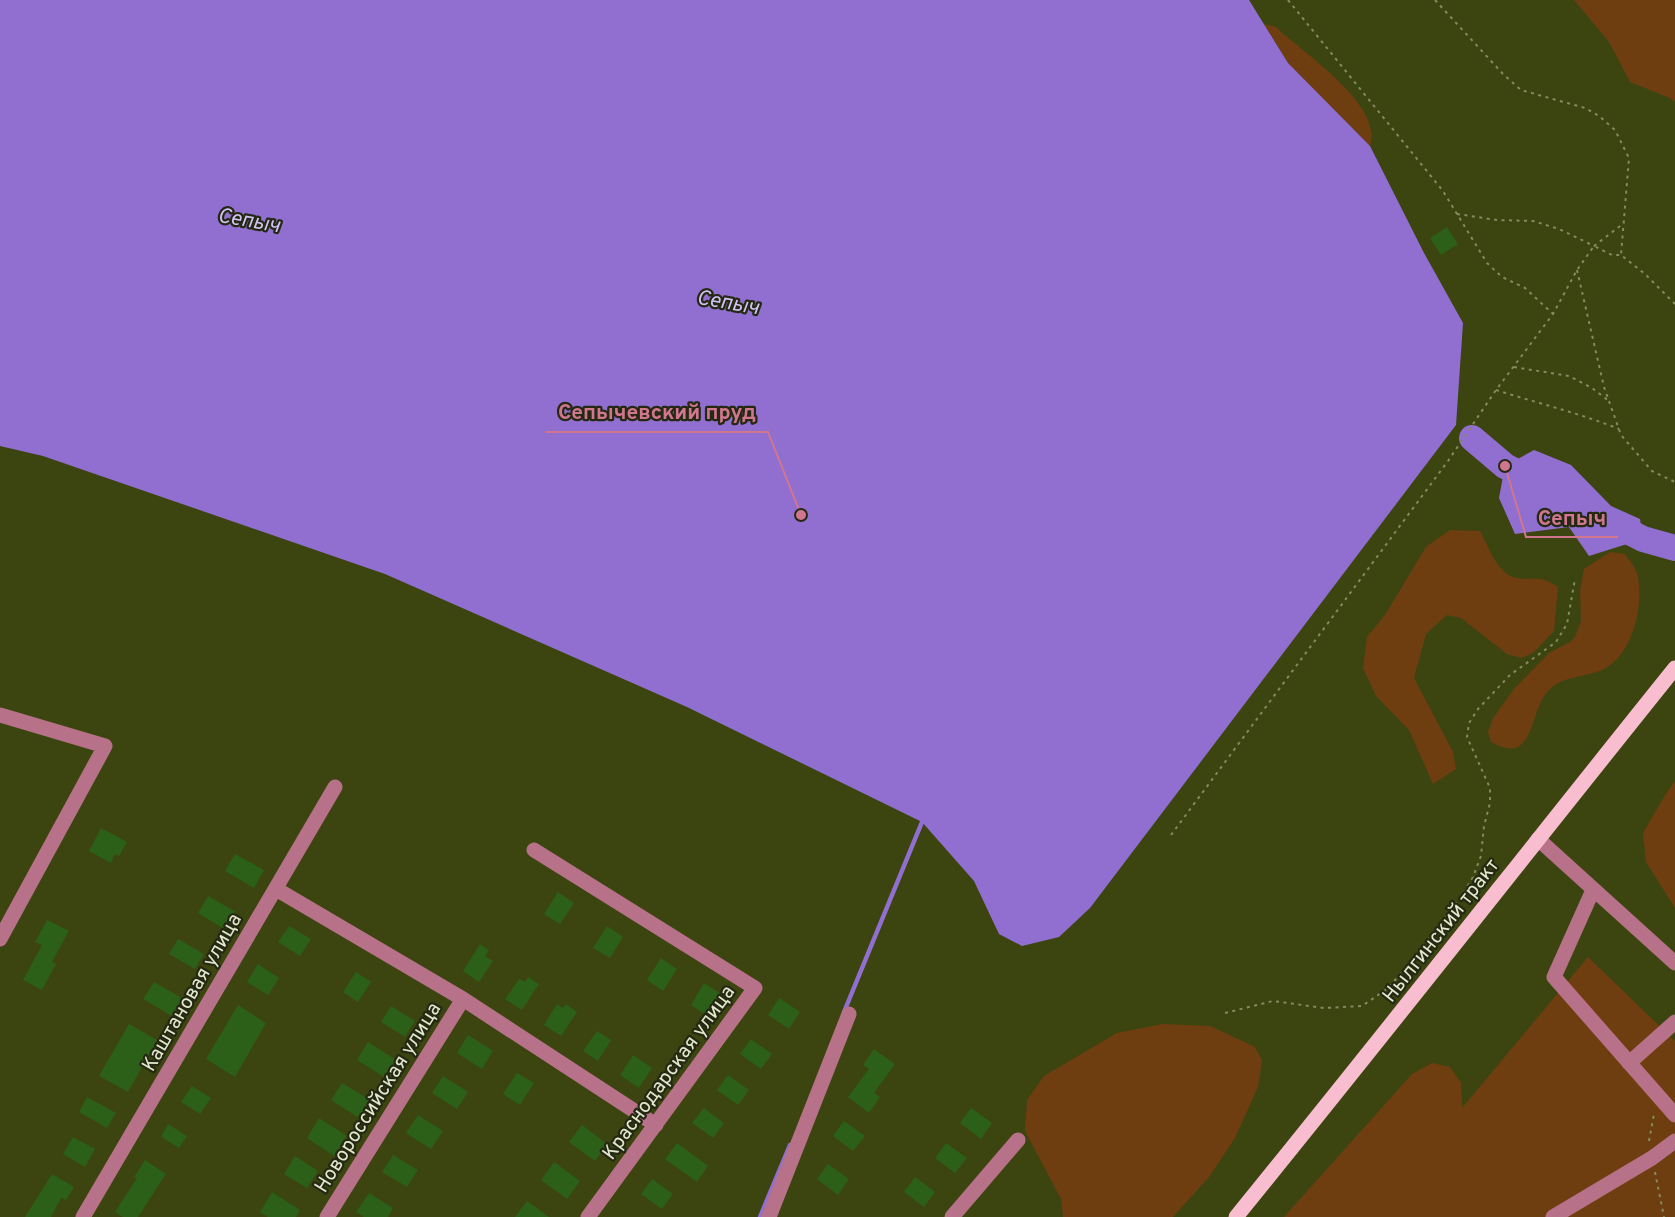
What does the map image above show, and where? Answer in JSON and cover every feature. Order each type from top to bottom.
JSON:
[{"type":"main road","name":"Нылгинский тракт","points":[[1236,1217],[1675,668]]},
{"type":"street","points":[[0,716],[105,746],[0,939]]},
{"type":"street","name":"Каштановая улица","points":[[83,1217],[335,787]]},
{"type":"street","points":[[1538,839],[1675,963]]},
{"type":"street","name":"Краснодарская улица","points":[[534,850],[755,988],[588,1217]]},
{"type":"street","name":"Новороссийская улица","points":[[276,889],[463,999],[656,1125]]},
{"type":"street","points":[[1593,890],[1554,977],[1675,1115]]},
{"type":"street","name":"Новороссийская улица","points":[[327,1217],[463,999]]},
{"type":"street","points":[[769,1217],[849,1014]]},
{"type":"street","points":[[1629,1063],[1675,1022]]},
{"type":"street","points":[[952,1217],[1018,1140]]},
{"type":"street","points":[[1553,1217],[1652,1158],[1675,1141]]},
{"type":"path","points":[[1288,0],[1443,191],[1487,263],[1502,277],[1526,288],[1553,314]]},
{"type":"path","points":[[1436,0],[1503,74],[1521,90],[1585,108],[1599,116],[1615,130],[1629,158],[1622,255]]},
{"type":"path","points":[[1457,214],[1497,220],[1533,221],[1559,229],[1612,255],[1622,255],[1675,304]]},
{"type":"path","points":[[1171,835],[1392,538],[1496,390],[1553,314],[1577,270],[1594,246],[1624,224]]},
{"type":"path","points":[[1577,270],[1609,401],[1621,435],[1652,471],[1675,482]]},
{"type":"path","points":[[1514,367],[1569,376],[1592,388],[1609,401]]},
{"type":"path","points":[[1496,390],[1549,407],[1581,414],[1619,429]]},
{"type":"path","points":[[1224,1013],[1273,1000],[1324,1008],[1362,1006],[1387,989],[1404,970],[1461,897],[1473,877],[1481,856],[1484,826],[1490,803],[1490,788],[1467,737],[1469,723],[1478,709],[1510,675],[1556,642],[1568,624],[1575,579]]},
{"type":"shaded area","points":[[1574,0],[1675,0],[1675,102],[1630,82],[1609,42]]},
{"type":"shaded area","points":[[1264,24],[1276,27],[1354,97],[1365,114],[1371,130],[1370,146],[1288,63]]},
{"type":"shaded area","points":[[1450,530],[1480,531],[1494,559],[1504,572],[1517,578],[1542,579],[1558,587],[1554,631],[1533,653],[1521,658],[1507,654],[1461,618],[1447,615],[1426,634],[1414,678],[1453,752],[1456,769],[1433,784],[1409,730],[1376,696],[1363,668],[1367,637],[1385,615],[1426,547]]},
{"type":"shaded area","points":[[1610,552],[1625,554],[1637,573],[1639,585],[1638,614],[1629,641],[1622,653],[1602,670],[1568,679],[1550,689],[1543,698],[1530,732],[1524,742],[1517,747],[1506,748],[1491,742],[1488,732],[1493,718],[1514,689],[1549,653],[1575,637],[1581,621],[1580,591],[1584,569]]},
{"type":"shaded area","points":[[1675,781],[1675,908],[1646,862],[1643,833]]},
{"type":"shaded area","points":[[1588,957],[1675,1041],[1675,1217],[1284,1217],[1412,1074],[1432,1063],[1450,1067],[1461,1083],[1462,1108]]},
{"type":"shaded area","points":[[1162,1024],[1210,1026],[1255,1047],[1262,1060],[1258,1087],[1235,1138],[1209,1177],[1173,1217],[1063,1217],[1061,1199],[1025,1131],[1027,1100],[1044,1076],[1117,1033]]},
{"type":"water","points":[[0,0],[1249,0],[1288,63],[1370,146],[1424,253],[1463,323],[1456,425],[1090,908],[1059,937],[1022,946],[999,934],[974,881],[922,822],[687,707],[385,574],[43,456],[0,446]]},
{"type":"water","points":[[1534,450],[1571,465],[1611,506],[1640,519],[1643,539],[1589,556],[1569,527],[1515,534],[1499,498],[1505,466]]},
{"type":"building","points":[[1447,227],[1458,244],[1441,255],[1430,238]]},
{"type":"building","points":[[101,828],[127,842],[119,856],[115,854],[111,863],[89,851]]},
{"type":"building","points":[[235,854],[264,870],[254,888],[225,871]]},
{"type":"building","points":[[558,892],[574,903],[560,924],[544,914]]},
{"type":"building","points":[[208,896],[236,912],[226,930],[198,913]]},
{"type":"building","points":[[47,920],[69,931],[52,962],[56,964],[42,990],[23,980],[42,945],[35,942]]},
{"type":"building","points":[[289,926],[311,939],[300,956],[278,942]]},
{"type":"building","points":[[607,926],[623,937],[610,958],[593,948]]},
{"type":"building","points":[[178,939],[204,954],[195,969],[169,954]]},
{"type":"building","points":[[480,944],[489,950],[485,956],[493,961],[479,982],[463,971]]},
{"type":"building","points":[[661,958],[677,969],[663,991],[647,980]]},
{"type":"building","points":[[258,964],[279,978],[268,995],[247,982]]},
{"type":"building","points":[[356,972],[371,982],[358,1002],[343,992]]},
{"type":"building","points":[[528,977],[539,984],[522,1010],[505,999],[519,979],[525,982]]},
{"type":"building","points":[[154,982],[182,998],[172,1016],[143,999]]},
{"type":"building","points":[[704,983],[721,994],[707,1016],[691,1005]]},
{"type":"building","points":[[779,998],[800,1012],[789,1029],[768,1015]]},
{"type":"building","points":[[557,1004],[563,1008],[566,1004],[577,1012],[561,1036],[544,1025]]},
{"type":"building","points":[[238,1005],[266,1023],[235,1077],[206,1059]]},
{"type":"building","points":[[391,1006],[415,1021],[405,1037],[381,1022]]},
{"type":"building","points":[[129,1024],[157,1040],[128,1092],[99,1076]]},
{"type":"building","points":[[597,1031],[611,1040],[598,1061],[583,1051]]},
{"type":"building","points":[[468,1035],[493,1051],[482,1069],[457,1053]]},
{"type":"building","points":[[751,1039],[772,1054],[761,1069],[740,1054]]},
{"type":"building","points":[[368,1042],[396,1060],[384,1077],[357,1060]]},
{"type":"building","points":[[874,1049],[895,1064],[874,1093],[880,1097],[869,1113],[848,1097],[869,1069],[863,1065]]},
{"type":"building","points":[[633,1055],[652,1068],[639,1088],[620,1075]]},
{"type":"building","points":[[517,1073],[534,1083],[520,1105],[503,1094]]},
{"type":"building","points":[[728,1075],[749,1090],[738,1105],[717,1090]]},
{"type":"building","points":[[443,1076],[468,1092],[457,1109],[432,1093]]},
{"type":"building","points":[[342,1083],[370,1100],[359,1118],[331,1100]]},
{"type":"building","points":[[192,1086],[211,1098],[200,1114],[181,1102]]},
{"type":"building","points":[[87,1097],[116,1113],[107,1128],[79,1112]]},
{"type":"building","points":[[704,1108],[724,1123],[713,1138],[692,1123]]},
{"type":"building","points":[[971,1108],[992,1123],[981,1139],[960,1123]]},
{"type":"building","points":[[418,1115],[443,1131],[431,1149],[406,1133]]},
{"type":"building","points":[[319,1118],[347,1136],[334,1156],[307,1138]]},
{"type":"building","points":[[844,1121],[865,1136],[853,1151],[833,1136]]},
{"type":"building","points":[[168,1124],[187,1136],[179,1148],[161,1137]]},
{"type":"building","points":[[582,1125],[607,1144],[595,1161],[569,1142]]},
{"type":"building","points":[[73,1137],[95,1149],[85,1167],[63,1154]]},
{"type":"building","points":[[677,1143],[708,1166],[697,1182],[665,1159]]},
{"type":"building","points":[[946,1143],[967,1158],[955,1173],[935,1158]]},
{"type":"building","points":[[393,1155],[418,1170],[407,1187],[382,1172]]},
{"type":"building","points":[[295,1156],[318,1171],[307,1188],[284,1174]]},
{"type":"building","points":[[145,1160],[166,1174],[138,1217],[123,1217],[115,1212],[137,1178],[134,1177]]},
{"type":"building","points":[[554,1162],[580,1181],[567,1199],[541,1180]]},
{"type":"building","points":[[828,1164],[849,1179],[838,1195],[817,1179]]},
{"type":"building","points":[[52,1174],[74,1187],[66,1200],[61,1198],[51,1217],[25,1217]]},
{"type":"building","points":[[915,1177],[935,1192],[924,1207],[904,1192]]},
{"type":"building","points":[[652,1179],[673,1194],[662,1209],[641,1194]]},
{"type":"building","points":[[272,1192],[300,1210],[296,1217],[268,1217],[260,1212]]},
{"type":"building","points":[[369,1193],[393,1208],[388,1217],[364,1217],[356,1212]]},
{"type":"building","points":[[527,1201],[549,1217],[515,1217]]},
{"type":"waterway","name":"Сепыч","points":[[1472,438],[1505,466],[1534,481]]},
{"type":"waterway","name":"Сепыч","points":[[1614,524],[1643,539],[1675,548]]},
{"type":"waterway","points":[[844,1012],[922,822]]},
{"type":"waterway","points":[[760,1217],[790,1145]]},
{"type":"place","name":"Сепыч","points":[[1505,466]]},
{"type":"place","name":"Сепычевский пруд","points":[[801,515]]}]
